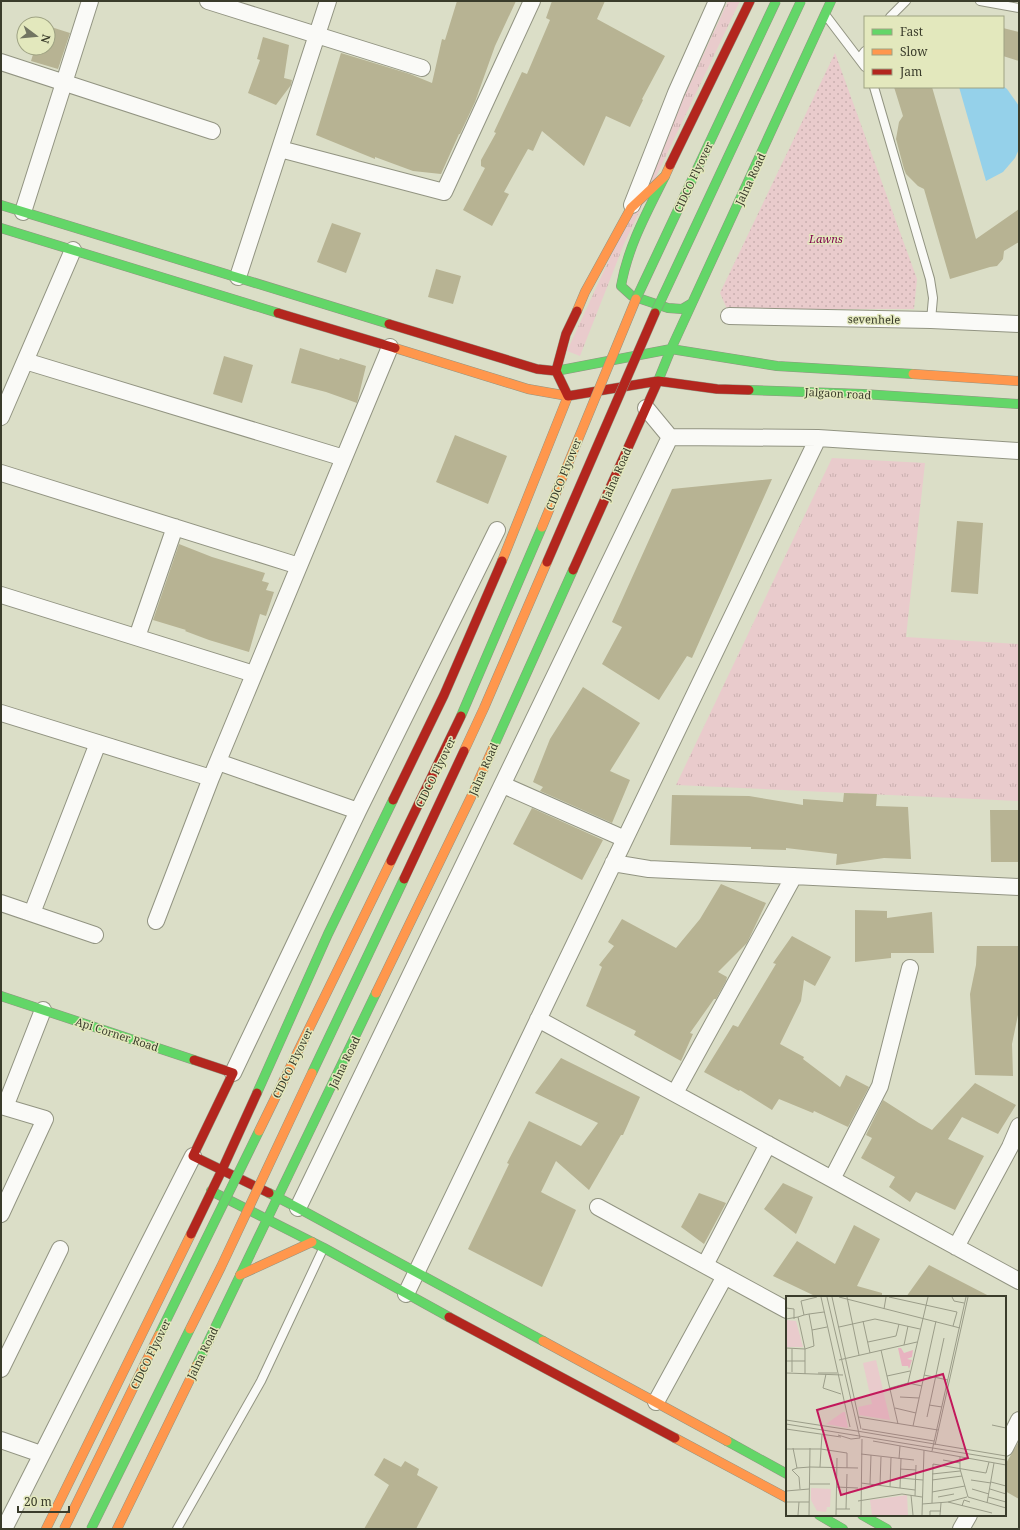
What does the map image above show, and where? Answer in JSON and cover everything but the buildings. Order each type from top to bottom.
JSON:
[{"type":"main road","points":[[692,303],[682,309],[668,308],[632,296],[620,286],[623,269],[630,248],[750,1]]},
{"type":"main road","name":"CIDCO Flyover","points":[[64,1529],[450,741],[531,555],[634,303],[776,1]]},
{"type":"main road","name":"CIDCO Flyover","points":[[91,1529],[221,1267],[484,708],[663,295],[801,1]]},
{"type":"main road","name":"Jalna Road","points":[[117,1529],[473,794],[671,349],[831,1]]},
{"type":"main road","points":[[46,1529],[222,1170],[328,934],[444,695],[506,552],[568,396],[556,371],[566,334],[585,292],[631,208],[665,176]]},
{"type":"main road","name":"Jalgaon road","points":[[1,205],[537,369],[556,371],[671,349],[777,366],[1019,381]]},
{"type":"main road","name":"Jalgaon road","points":[[1,228],[528,389],[568,396],[658,381],[717,389],[863,394],[1019,404]]},
{"type":"main road","name":"Api Corner Road","points":[[1,996],[233,1073]]},
{"type":"main road","points":[[233,1073],[192,1156],[298,1208],[786,1473]]},
{"type":"main road","points":[[211,1191],[324,1248],[406,1294],[786,1497]]},
{"type":"main road","points":[[240,1275],[312,1242]]},
{"type":"main road","points":[[821,1516],[843,1529]]},
{"type":"main road","points":[[864,1516],[887,1529]]},
{"type":"street","points":[[23,212],[90,1]]},
{"type":"street","points":[[208,1],[422,68]]},
{"type":"street","points":[[238,277],[328,1]]},
{"type":"street","points":[[280,149],[444,192],[532,1]]},
{"type":"street","points":[[631,208],[676,93],[717,1]]},
{"type":"street","points":[[1,62],[212,131]]},
{"type":"street","points":[[1,417],[73,250]]},
{"type":"street","name":"sevenhele","points":[[729,316],[930,320],[1019,324]]},
{"type":"street","points":[[156,921],[211,778],[390,347]]},
{"type":"street","points":[[25,361],[344,458]]},
{"type":"street","points":[[646,408],[670,437]]},
{"type":"street","points":[[670,437],[818,438],[1019,451]]},
{"type":"street","points":[[298,1208],[670,437]]},
{"type":"street","points":[[406,1294],[818,438]]},
{"type":"street","points":[[1,473],[299,566]]},
{"type":"street","points":[[137,637],[175,527]]},
{"type":"street","points":[[233,1073],[358,811],[497,530]]},
{"type":"street","points":[[1,595],[254,674]]},
{"type":"street","points":[[1,713],[211,778]]},
{"type":"street","points":[[32,913],[98,744]]},
{"type":"street","points":[[218,762],[358,811]]},
{"type":"street","points":[[503,785],[625,838]]},
{"type":"street","points":[[613,863],[649,869],[1019,887]]},
{"type":"street","points":[[675,1093],[794,876]]},
{"type":"street","points":[[1,903],[96,935]]},
{"type":"street","points":[[832,1179],[880,1086],[910,968]]},
{"type":"street","points":[[1,1214],[45,1119],[3,1106],[43,1010]]},
{"type":"street","points":[[538,1019],[1019,1281]]},
{"type":"street","points":[[956,1247],[1010,1147],[1019,1126]]},
{"type":"street","points":[[705,1265],[768,1144]]},
{"type":"street","points":[[4,1529],[192,1156]]},
{"type":"street","points":[[598,1207],[786,1309]]},
{"type":"street","points":[[1,1369],[60,1249]]},
{"type":"street","points":[[656,1402],[724,1276]]},
{"type":"street","points":[[1006,1446],[1014,1430]]},
{"type":"street","points":[[1,1440],[41,1454]]},
{"type":"street","points":[[961,1529],[968,1516]]},
{"type":"lane","points":[[891,16],[906,1]]},
{"type":"lane","points":[[980,1],[1019,8]]},
{"type":"lane","points":[[825,14],[864,66]]},
{"type":"lane","points":[[859,59],[864,52]]},
{"type":"lane","points":[[874,88],[930,278],[933,298],[930,320]]},
{"type":"lane","points":[[177,1529],[261,1381],[324,1248]]},
{"type":"green space","points":[[728,1],[740,1],[624,244],[580,356],[567,351]]},
{"type":"green space","name":"Lawns","points":[[835,53],[917,279],[914,309],[727,309],[720,293]]},
{"type":"green space","points":[[832,458],[925,463],[906,637],[1019,644],[1019,801],[676,785]]},
{"type":"water","points":[[1004,87],[1019,106],[1019,149],[1015,158],[1003,172],[986,181],[959,88],[1004,88]]},
{"type":"traffic: fast","points":[[636,299],[776,1]]},
{"type":"traffic: fast","points":[[655,313],[801,1]]},
{"type":"traffic: fast","points":[[658,381],[671,349],[831,1]]},
{"type":"traffic: fast","points":[[665,176],[633,243],[621,286],[632,296],[668,308],[682,309],[692,303]]},
{"type":"traffic: fast","points":[[1,205],[389,324]]},
{"type":"traffic: fast","points":[[1,228],[278,313]]},
{"type":"traffic: fast","points":[[556,371],[671,349],[777,366],[913,374]]},
{"type":"traffic: fast","points":[[749,390],[863,394],[1019,404]]},
{"type":"traffic: fast","points":[[461,716],[542,527]]},
{"type":"traffic: fast","points":[[493,748],[573,570]]},
{"type":"traffic: fast","points":[[257,1093],[328,934],[393,800]]},
{"type":"traffic: fast","points":[[312,1073],[404,879]]},
{"type":"traffic: fast","points":[[197,1365],[376,993]]},
{"type":"traffic: fast","points":[[1,996],[194,1060]]},
{"type":"traffic: fast","points":[[159,1335],[259,1131]]},
{"type":"traffic: fast","points":[[211,1191],[324,1248],[449,1317]]},
{"type":"traffic: fast","points":[[269,1193],[543,1341]]},
{"type":"traffic: fast","points":[[91,1529],[190,1329]]},
{"type":"traffic: fast","points":[[727,1441],[786,1473]]},
{"type":"traffic: fast","points":[[821,1516],[843,1529]]},
{"type":"traffic: fast","points":[[864,1516],[887,1529]]},
{"type":"traffic: slow","points":[[577,311],[585,292],[631,208],[665,176],[670,165]]},
{"type":"traffic: slow","points":[[542,527],[636,299]]},
{"type":"traffic: slow","points":[[395,348],[528,389],[568,396]]},
{"type":"traffic: slow","points":[[913,374],[1019,381]]},
{"type":"traffic: slow","points":[[502,561],[568,396]]},
{"type":"traffic: slow","points":[[464,751],[547,562]]},
{"type":"traffic: slow","points":[[376,993],[473,793],[493,748]]},
{"type":"traffic: slow","points":[[259,1131],[391,861]]},
{"type":"traffic: slow","points":[[190,1329],[221,1267],[312,1073]]},
{"type":"traffic: slow","points":[[46,1529],[191,1234]]},
{"type":"traffic: slow","points":[[240,1275],[312,1242]]},
{"type":"traffic: slow","points":[[64,1529],[159,1335]]},
{"type":"traffic: slow","points":[[543,1341],[727,1441]]},
{"type":"traffic: slow","points":[[117,1529],[197,1365]]},
{"type":"traffic: slow","points":[[675,1438],[786,1497]]},
{"type":"traffic: jam","points":[[670,165],[750,1]]},
{"type":"traffic: jam","points":[[577,311],[566,334],[556,371],[568,396],[658,381],[717,389],[749,390]]},
{"type":"traffic: jam","points":[[278,313],[395,348]]},
{"type":"traffic: jam","points":[[547,562],[655,313]]},
{"type":"traffic: jam","points":[[389,324],[537,369],[556,371]]},
{"type":"traffic: jam","points":[[573,570],[658,381]]},
{"type":"traffic: jam","points":[[393,800],[444,695],[502,561]]},
{"type":"traffic: jam","points":[[391,861],[461,716]]},
{"type":"traffic: jam","points":[[404,879],[464,751]]},
{"type":"traffic: jam","points":[[194,1060],[233,1073],[193,1156],[269,1193]]},
{"type":"traffic: jam","points":[[191,1234],[257,1093]]},
{"type":"traffic: jam","points":[[449,1317],[675,1438]]}]
